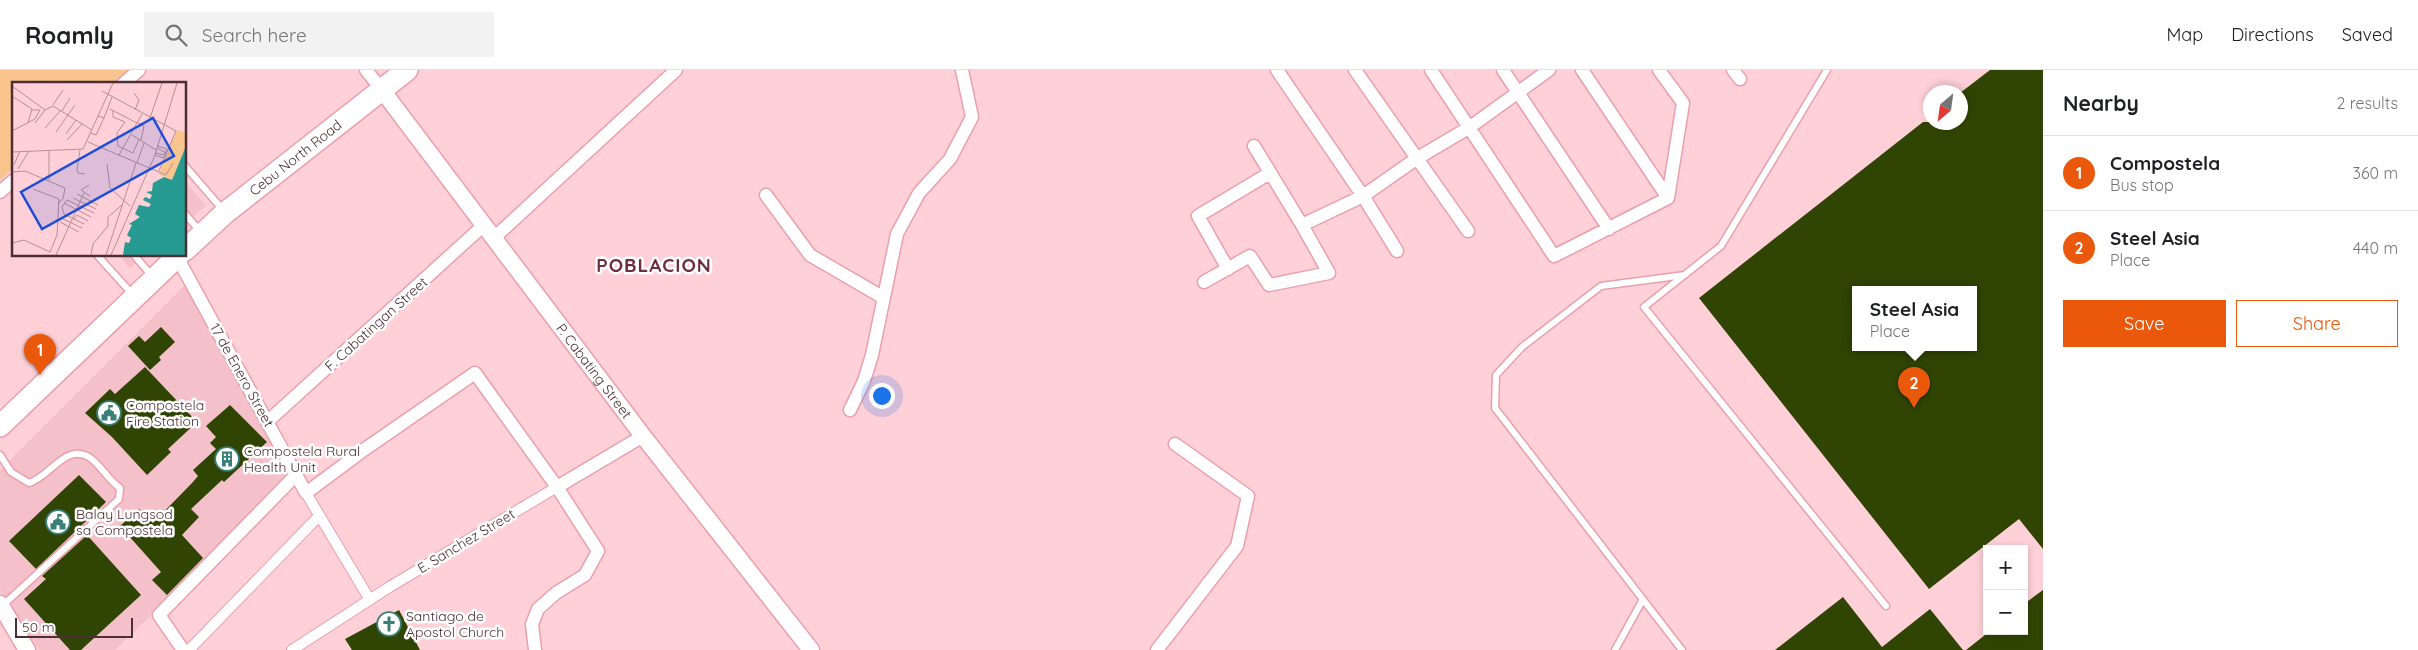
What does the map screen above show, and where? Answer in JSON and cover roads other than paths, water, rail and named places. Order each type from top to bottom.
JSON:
[{"type":"highway","name":"Cebu North Road","points":[[186,249],[225,213],[407,70]]},
{"type":"highway","name":"Cebu North Road","points":[[0,426],[178,256]]},
{"type":"street","points":[[125,82],[139,70]]},
{"type":"street","points":[[366,70],[382,90]]},
{"type":"street","name":"F. Cabatingan Street","points":[[267,422],[676,70]]},
{"type":"street","points":[[850,410],[864,381],[897,234],[919,193],[950,159],[972,117],[962,70]]},
{"type":"street","points":[[1277,70],[1363,196],[1396,251]]},
{"type":"street","points":[[1355,70],[1468,231]]},
{"type":"street","points":[[1430,70],[1470,127],[1554,256],[1668,198]]},
{"type":"street","points":[[1503,70],[1609,229]]},
{"type":"street","points":[[1302,225],[1363,196],[1416,159],[1470,127],[1549,70]]},
{"type":"street","points":[[1582,70],[1668,198]]},
{"type":"street","points":[[1659,70],[1683,103],[1668,198]]},
{"type":"street","name":"P. Cabating Street","points":[[382,90],[643,436],[811,650]]},
{"type":"street","points":[[1204,282],[1250,256],[1269,285],[1329,273],[1254,146]]},
{"type":"street","points":[[1228,269],[1198,216],[1270,173]]},
{"type":"street","points":[[0,192],[12,182]]},
{"type":"street","points":[[766,195],[810,255],[884,298]]},
{"type":"street","name":"17 de Enero Street","points":[[181,256],[306,493]]},
{"type":"street","points":[[370,600],[306,493],[365,449],[475,373],[557,487],[598,551],[585,575],[556,593],[538,609],[532,624],[535,650]]},
{"type":"street","name":"E. Sanchez Street","points":[[292,650],[370,600],[643,436]]},
{"type":"street","points":[[1157,650],[1237,546],[1248,496],[1175,444]]},
{"type":"street","points":[[183,650],[159,615],[297,474]]},
{"type":"street","points":[[189,650],[319,516]]},
{"type":"street","points":[[1,605],[27,650]]},
{"type":"lane","points":[[1827,70],[1721,246],[1644,307],[1886,606]]},
{"type":"lane","points":[[186,167],[225,213]]},
{"type":"lane","points":[[186,215],[202,234]]},
{"type":"lane","points":[[98,256],[134,297]]},
{"type":"lane","points":[[135,256],[154,277]]},
{"type":"lane","points":[[1682,650],[1495,408],[1496,375],[1522,347],[1601,286],[1685,275]]},
{"type":"lane","points":[[0,455],[11,472],[29,483],[36,481],[67,455],[74,453],[84,455],[90,458],[120,488],[121,494],[119,499],[1,605]]},
{"type":"lane","points":[[1616,650],[1642,600]]},
{"type":"place","name":"Compostela","points":[[40,375]]},
{"type":"place","name":"Steel Asia","points":[[1914,408]]},
{"type":"place","name":"Compostela Fire Station","points":[[109,413]]},
{"type":"place","name":"Compostela Rural Health Unit","points":[[227,459]]},
{"type":"place","name":"Balay Lungsod sa Compostela","points":[[58,522]]},
{"type":"place","name":"Santiago de Apostol Church","points":[[389,624]]},
{"type":"district","name":"POBLACION","points":[[654,265]]}]
